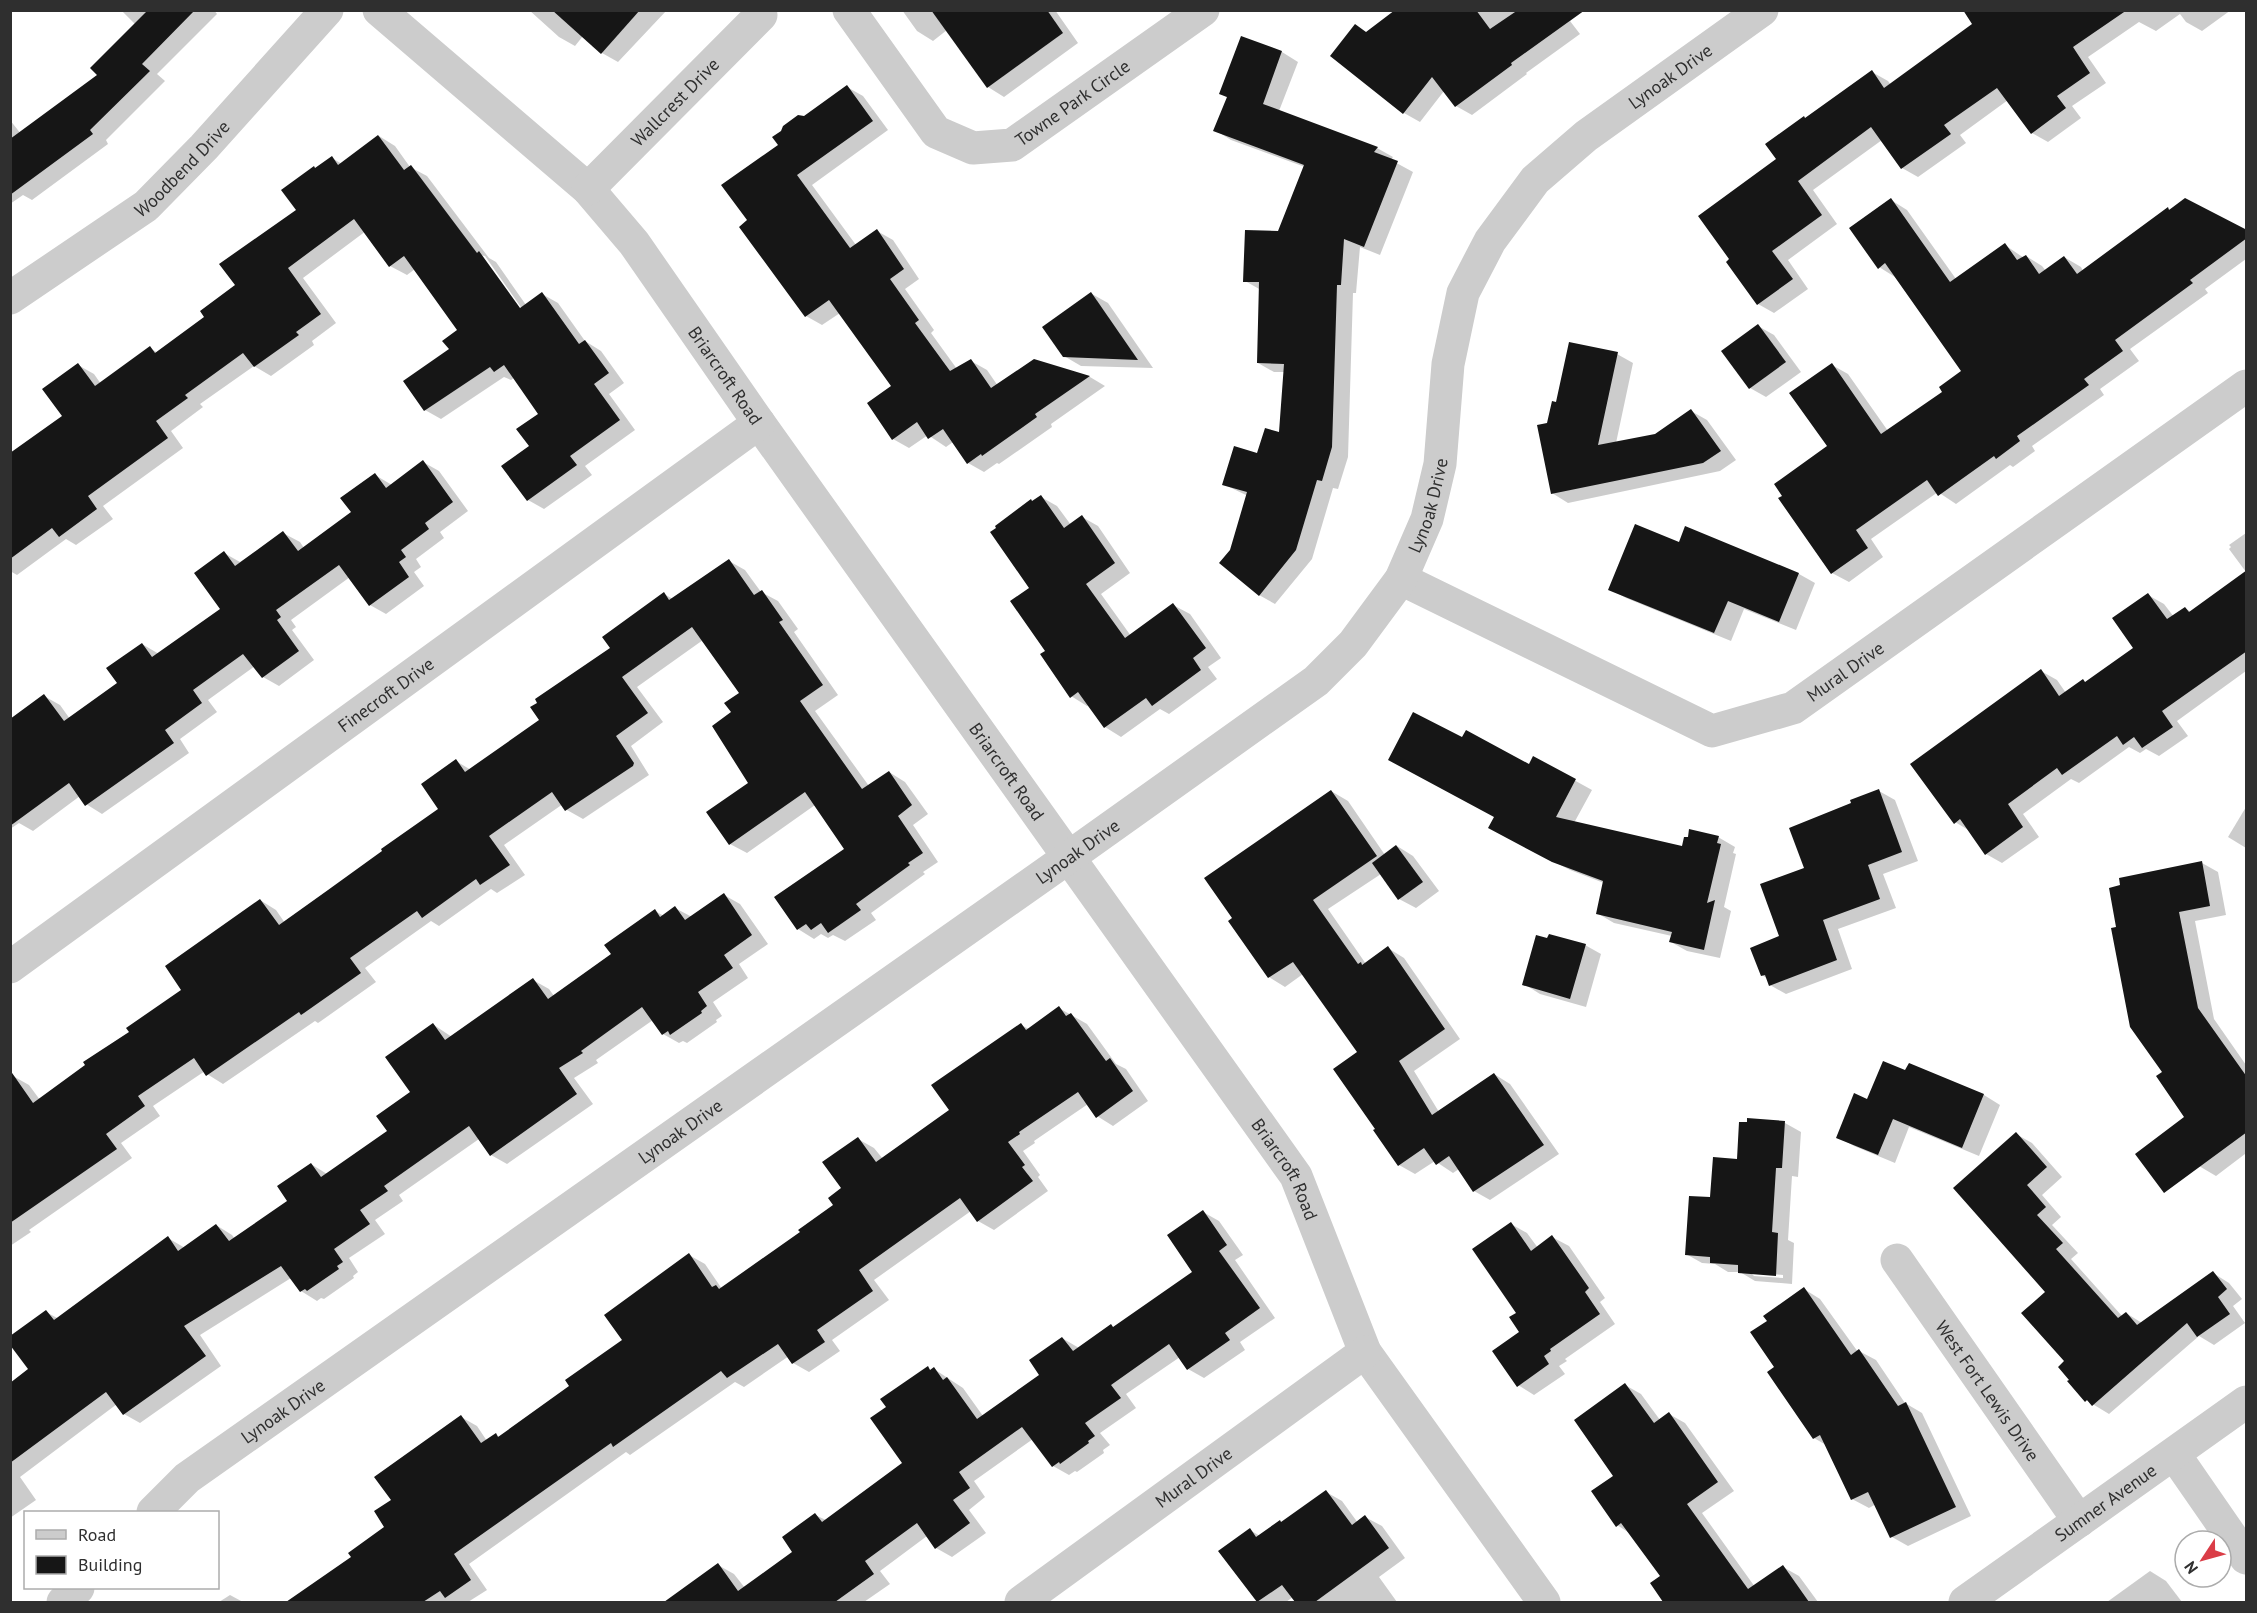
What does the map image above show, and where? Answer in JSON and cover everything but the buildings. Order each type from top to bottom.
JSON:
[{"type":"street","name":"Woodbend Drive","points":[[10,298],[146,206],[204,147],[327,10]]},
{"type":"street","name":"Briarcroft Road","points":[[379,10],[588,189],[634,243],[759,423],[1296,1176],[1365,1352],[1544,1602]]},
{"type":"street","name":"Towne Park Circle","points":[[849,10],[936,132],[973,148],[1012,145],[1203,10]]},
{"type":"street","name":"Lynoak Drive","points":[[154,1511],[187,1478],[1070,857],[1316,681],[1353,644],[1401,579],[1427,519],[1440,464],[1448,364],[1463,292],[1490,241],[1535,180],[1586,136],[1762,10]]},
{"type":"street","name":"Wallcrest Drive","points":[[588,189],[762,15]]},
{"type":"street","name":"Mural Drive","points":[[1401,579],[1712,731],[1794,708],[2247,386]]},
{"type":"street","name":"Finecroft Drive","points":[[10,967],[759,423]]},
{"type":"street","name":"West Fort Lewis Drive","points":[[1897,1260],[2079,1521]]},
{"type":"street","name":"Mural Drive","points":[[1021,1602],[1365,1352]]},
{"type":"street","name":"Sumner Avenue","points":[[1965,1602],[2247,1402]]},
{"type":"street","points":[[2174,1454],[2247,1558]]},
{"type":"street","points":[[63,1602],[76,1589]]}]
